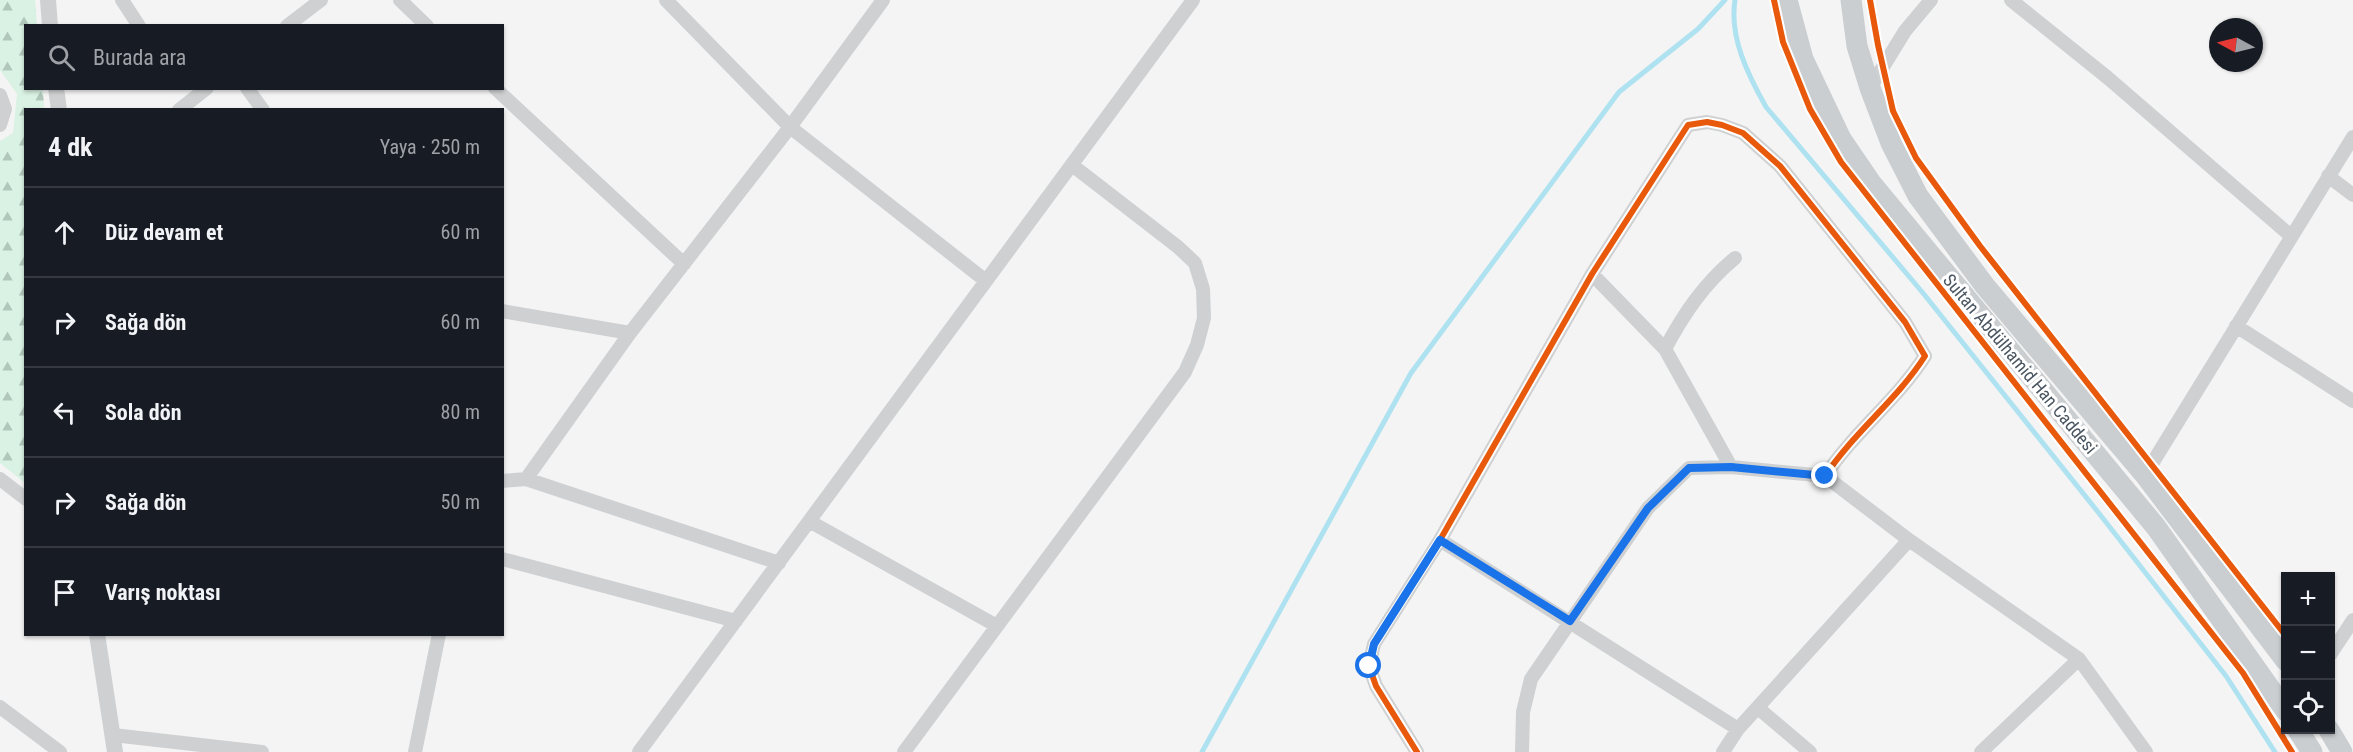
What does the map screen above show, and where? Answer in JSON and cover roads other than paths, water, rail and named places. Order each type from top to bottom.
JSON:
[{"type":"main road","name":"Sultan Abdülhamid Han Caddesi","points":[[1787,0],[1803,59],[1841,140],[1871,183],[2156,527],[2281,704]]},
{"type":"main road","name":"Sultan Abdülhamid Han Caddesi","points":[[1851,0],[1857,46],[1870,88],[1891,143],[1918,196],[1985,286],[2145,475],[2281,654]]},
{"type":"main road","points":[[2301,734],[2312,752]]},
{"type":"main road","points":[[2332,734],[2342,752]]},
{"type":"street","points":[[48,0],[50,24]]},
{"type":"street","points":[[122,0],[138,24]]},
{"type":"street","points":[[288,24],[301,6],[321,0]]},
{"type":"street","points":[[400,0],[426,24]]},
{"type":"street","points":[[666,0],[790,127],[986,281]]},
{"type":"street","points":[[526,480],[630,333],[790,127],[883,0]]},
{"type":"street","points":[[639,752],[1193,0]]},
{"type":"street","points":[[1870,88],[1905,30],[1931,0]]},
{"type":"street","points":[[2011,0],[2108,78],[2291,236]]},
{"type":"street","points":[[56,90],[58,108]]},
{"type":"street","points":[[182,90],[185,105],[204,90]]},
{"type":"street","points":[[248,90],[262,108]]},
{"type":"street","points":[[497,90],[684,264]]},
{"type":"street","points":[[0,95],[5,109],[0,125]]},
{"type":"street","points":[[1417,752],[1376,686],[1369,666],[1374,644],[1440,540],[1592,274],[1688,125],[1707,122],[1743,133],[1780,166],[1905,322],[1925,356],[1914,374],[1841,452],[1825,476]]},
{"type":"street","points":[[2145,475],[2353,137]]},
{"type":"street","points":[[904,752],[1185,372],[1197,345],[1204,318],[1203,289],[1195,263],[1178,247],[1072,165]]},
{"type":"street","points":[[2328,176],[2353,195]]},
{"type":"street","points":[[1665,349],[1682,316],[1712,278],[1735,258]]},
{"type":"street","points":[[1592,274],[1665,349],[1731,467]]},
{"type":"street","points":[[504,311],[630,333]]},
{"type":"street","points":[[2236,326],[2353,401]]},
{"type":"street","points":[[1522,752],[1522,712],[1531,679],[1648,508],[1689,468],[1731,467],[1825,476],[1909,540],[2079,659],[2146,752]]},
{"type":"street","points":[[0,478],[24,497]]},
{"type":"street","points":[[504,481],[526,480],[779,563]]},
{"type":"street","points":[[809,521],[997,626]]},
{"type":"street","points":[[1440,540],[1738,729]]},
{"type":"street","points":[[1723,752],[1738,729],[1909,540]]},
{"type":"street","points":[[504,561],[736,621]]},
{"type":"street","points":[[2335,649],[2353,620]]},
{"type":"street","points":[[97,636],[116,752]]},
{"type":"street","points":[[415,752],[439,636]]},
{"type":"street","points":[[1981,752],[2079,659]]},
{"type":"street","points":[[0,707],[60,752]]},
{"type":"street","points":[[1758,708],[1810,752]]},
{"type":"street","points":[[113,735],[262,752]]},
{"type":"waterway","points":[[1202,752],[1411,373],[1619,92],[1698,29],[1725,0]]},
{"type":"waterway","points":[[1735,0],[1737,42],[1747,69],[1766,107],[1923,293],[2098,512],[2226,676],[2275,752]]}]
